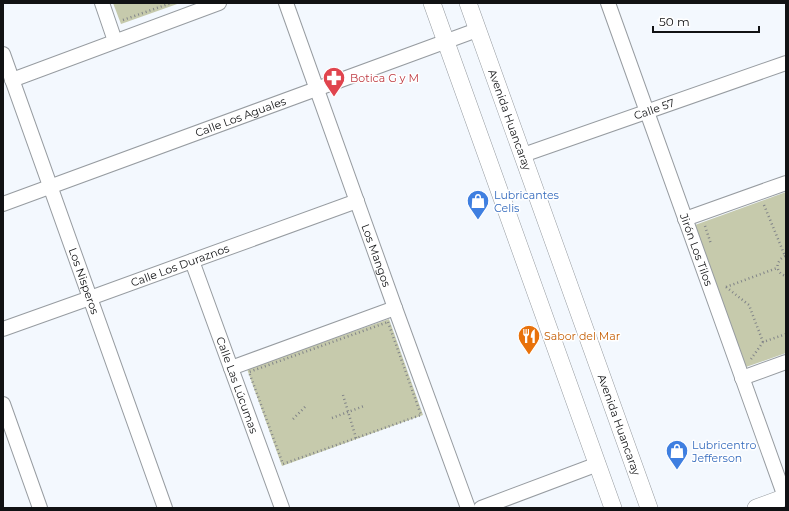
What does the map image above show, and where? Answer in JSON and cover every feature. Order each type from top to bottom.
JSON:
[{"type":"main road","points":[[432,3],[614,508]]},
{"type":"main road","name":"Avenida Huancaray","points":[[468,3],[650,508]]},
{"type":"main road","points":[[756,508],[785,497]]},
{"type":"street","points":[[102,3],[116,42]]},
{"type":"street","points":[[12,80],[219,3]]},
{"type":"street","name":"Los Mangos","points":[[286,3],[468,508]]},
{"type":"street","name":"Jirón Los Tilos","points":[[608,3],[785,497]]},
{"type":"street","name":"Calle Los Aguales","points":[[3,204],[477,30]]},
{"type":"street","name":"Los Nisperos","points":[[3,54],[165,508]]},
{"type":"street","name":"Calle 57","points":[[522,155],[786,63]]},
{"type":"street","points":[[685,219],[786,183]]},
{"type":"street","name":"Calle Los Duraznos","points":[[3,330],[357,201]]},
{"type":"street","name":"Calle Las Lúcumas","points":[[192,261],[282,508]]},
{"type":"street","points":[[231,368],[395,308]]},
{"type":"street","points":[[742,378],[786,362]]},
{"type":"street","points":[[3,404],[8,433],[40,508]]},
{"type":"street","points":[[481,508],[598,464]]},
{"type":"path","points":[[123,20],[171,3]]},
{"type":"path","points":[[763,203],[785,256],[777,264],[778,268],[780,272],[786,276]]},
{"type":"path","points":[[704,225],[711,246]]},
{"type":"path","points":[[726,287],[778,268]]},
{"type":"path","points":[[726,287],[728,294]]},
{"type":"path","points":[[726,287],[749,305],[763,342]]},
{"type":"path","points":[[388,322],[421,415],[356,438],[283,464],[249,372],[388,322]]},
{"type":"path","points":[[748,352],[750,360],[763,342],[786,334]]},
{"type":"path","points":[[342,395],[356,438]]},
{"type":"path","points":[[293,419],[306,406]]},
{"type":"path","points":[[332,418],[364,406]]},
{"type":"green space","points":[[113,3],[180,3],[121,24]]},
{"type":"green space","points":[[786,192],[786,353],[746,367],[695,225]]},
{"type":"green space","points":[[389,319],[423,415],[282,466],[247,369]]},
{"type":"place","name":"Botica G y M","points":[[334,98]]},
{"type":"place","name":"Lubricantes Celis","points":[[478,220]]},
{"type":"place","name":"Sabor del Mar","points":[[529,356]]},
{"type":"place","name":"Lubricentro Jefferson","points":[[677,470]]}]
